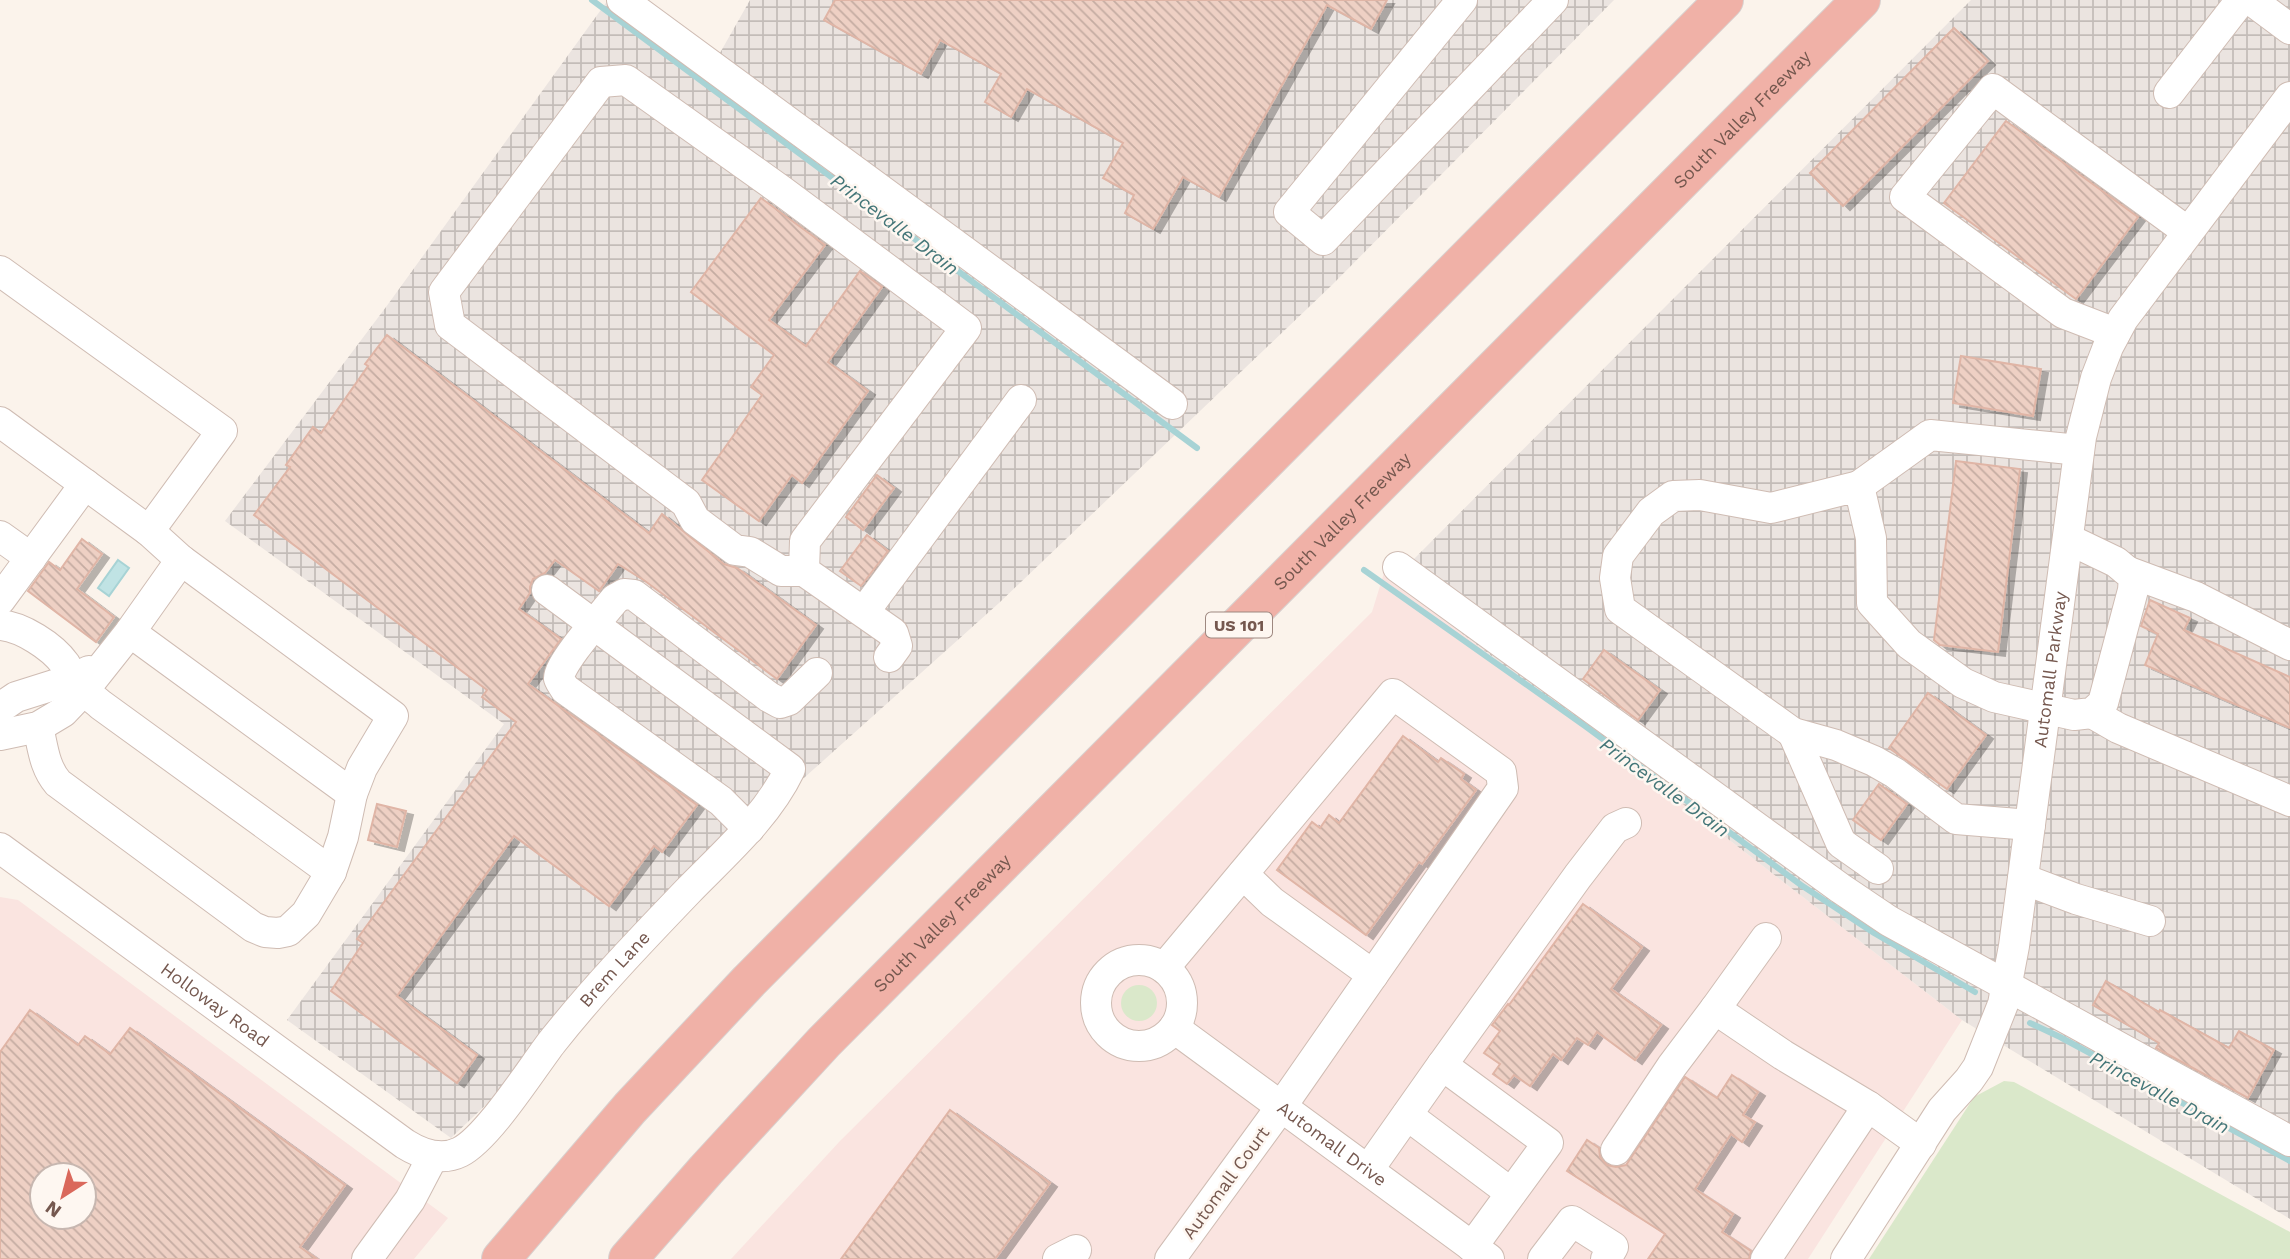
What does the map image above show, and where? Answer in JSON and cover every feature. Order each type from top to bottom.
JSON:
[{"type":"highway","points":[[501,1259],[639,1099],[801,927],[1724,0]]},
{"type":"highway","name":"South Valley Freeway","points":[[628,1259],[763,1106],[887,979],[1861,0]]},
{"type":"highway","points":[[643,1259],[706,1170]]},
{"type":"street","points":[[622,0],[1172,404]]},
{"type":"street","points":[[1462,0],[1289,212],[1323,240],[1553,0]]},
{"type":"street","points":[[2169,93],[2241,0]]},
{"type":"street","points":[[2251,0],[2290,29]]},
{"type":"street","points":[[804,570],[805,541],[966,328],[793,199],[626,80],[601,82],[444,292],[450,324],[686,503],[695,520],[735,550],[750,552],[781,571],[804,570],[893,633],[897,646],[889,657]]},
{"type":"street","points":[[2115,333],[2063,313],[1905,197],[1993,89],[2188,232]]},
{"type":"street","name":"Automall Parkway","points":[[1846,1259],[1942,1110],[1978,1067],[2007,987],[2079,450],[2091,393],[2115,333],[2143,290],[2290,97]]},
{"type":"street","points":[[0,271],[222,432],[149,531]]},
{"type":"street","points":[[864,612],[1021,400]]},
{"type":"street","points":[[0,422],[393,716],[362,768],[352,794],[343,837],[331,872],[297,925],[278,933],[253,927],[58,783],[46,764],[38,727]]},
{"type":"street","points":[[2030,825],[1956,819],[1895,773],[1874,761],[1836,745],[1793,733],[1620,609],[1615,578],[1618,556],[1651,512],[1673,496],[1700,495],[1770,508],[1859,486],[1930,435],[2079,450]]},
{"type":"street","points":[[1,603],[85,484]]},
{"type":"street","points":[[1859,486],[1871,538],[1872,603],[1909,644],[1963,683],[1994,697],[2074,715],[2092,713],[2103,703],[2133,590],[2134,577],[2116,562],[2068,539]]},
{"type":"street","points":[[0,536],[31,558]]},
{"type":"street","points":[[0,735],[38,727],[62,712],[78,685],[121,643],[181,560]]},
{"type":"street","points":[[1398,567],[1889,921],[2290,1141]]},
{"type":"street","points":[[2129,572],[2196,597],[2290,645]]},
{"type":"street","points":[[547,590],[752,741],[776,700]]},
{"type":"street","points":[[749,829],[721,801],[565,688],[559,679],[561,670],[615,599],[624,594],[634,595],[780,703],[789,700],[817,673]]},
{"type":"street","points":[[0,625],[14,626],[24,631],[58,656],[78,685],[101,705],[331,872]]},
{"type":"street","points":[[121,643],[352,794]]},
{"type":"street","points":[[0,708],[16,697],[78,685]]},
{"type":"street","name":"Automall Court","points":[[1170,1259],[1281,1107],[1503,788],[1501,772],[1393,694],[1243,874]]},
{"type":"street","points":[[2092,713],[2118,728],[2290,801]]},
{"type":"street","points":[[1793,733],[1841,843],[1878,869]]},
{"type":"street","name":"Brem Lane","points":[[433,1156],[461,1152],[471,1144],[604,980],[749,829],[781,788],[790,769],[752,741]]},
{"type":"street","points":[[1367,1170],[1586,866],[1615,828],[1626,823]]},
{"type":"street","name":"Holloway Road","points":[[0,848],[405,1144],[433,1156]]},
{"type":"street","points":[[1164,968],[1243,874],[1272,902],[1373,975]]},
{"type":"street","points":[[2023,879],[2076,899],[2150,921]]},
{"type":"street","points":[[1616,1150],[1672,1066],[1766,938]]},
{"type":"street","points":[[1142,960],[1164,968],[1176,981],[1182,998],[1180,1018],[1174,1028],[1169,1035],[1145,1046],[1129,1045],[1113,1038],[1101,1025],[1096,1008],[1097,991],[1102,980],[1120,964],[1142,960]]},
{"type":"street","points":[[1715,1009],[1783,1055],[1868,1106],[1921,1144]]},
{"type":"street","name":"Automall Drive","points":[[1174,1028],[1481,1253]]},
{"type":"street","points":[[1442,1065],[1548,1143],[1511,1193],[1481,1253]]},
{"type":"street","points":[[1766,1259],[1868,1106]]},
{"type":"street","points":[[1407,1115],[1511,1193]]},
{"type":"street","points":[[367,1259],[411,1200],[433,1156]]},
{"type":"street","points":[[1543,1259],[1572,1221],[1613,1247],[1606,1259]]},
{"type":"shaded area","points":[[608,0],[712,67],[750,0],[1614,0],[1332,285],[999,603],[630,934],[493,1098],[451,1138],[287,1020],[504,724],[225,521],[386,307]]},
{"type":"shaded area","points":[[1971,0],[2290,0],[2290,1219],[1962,1020],[1384,573],[1409,564]]},
{"type":"shaded area","points":[[1384,573],[1962,1020],[1808,1259],[731,1259],[840,1141],[1372,612]]},
{"type":"shaded area","points":[[0,897],[18,900],[448,1218],[414,1259],[0,1259]]},
{"type":"green space","points":[[1139,985],[1152,990],[1157,1003],[1152,1016],[1139,1021],[1126,1016],[1121,1003],[1126,990]]},
{"type":"green space","points":[[2004,1081],[2014,1082],[2290,1232],[2290,1259],[1869,1259],[1974,1097]]},
{"type":"water","points":[[118,560],[129,568],[109,596],[98,588]]},
{"type":"building","points":[[835,0],[1387,0],[1371,29],[1327,5],[1219,197],[1183,177],[1153,229],[1125,213],[1134,195],[1103,178],[1123,143],[1027,89],[1011,117],[985,102],[1001,74],[940,40],[921,74],[824,20]]},
{"type":"building","points":[[1954,28],[1988,61],[1843,206],[1810,173]]},
{"type":"building","points":[[2006,121],[2138,217],[2076,299],[1944,203]]},
{"type":"building","points":[[761,198],[825,245],[769,320],[806,346],[860,271],[882,287],[828,362],[868,391],[802,483],[792,475],[759,521],[702,480],[762,395],[751,387],[774,355],[691,292]]},
{"type":"building","points":[[387,335],[649,533],[662,514],[724,564],[737,568],[816,625],[777,679],[618,564],[599,591],[555,560],[545,573],[533,579],[530,593],[519,609],[561,639],[528,684],[697,805],[662,852],[654,846],[609,906],[514,836],[397,996],[477,1055],[457,1083],[331,991],[363,943],[357,939],[516,722],[482,697],[487,690],[254,515],[290,467],[286,465],[313,427],[321,433]]},
{"type":"building","points":[[1961,356],[2041,369],[2033,416],[1953,403]]},
{"type":"building","points":[[1956,461],[2020,469],[1998,652],[1940,645],[1934,640]]},
{"type":"building","points":[[877,475],[894,488],[863,530],[846,517]]},
{"type":"building","points":[[867,535],[888,551],[861,586],[840,571]]},
{"type":"building","points":[[82,539],[102,554],[77,589],[114,617],[96,642],[28,591],[49,562],[60,570]]},
{"type":"building","points":[[2150,600],[2190,618],[2184,630],[2290,677],[2290,728],[2145,665],[2158,634],[2141,626]]},
{"type":"building","points":[[1604,650],[1660,690],[1638,720],[1583,679]]},
{"type":"building","points":[[1928,693],[1986,735],[1947,789],[1889,748]]},
{"type":"building","points":[[1403,736],[1438,762],[1441,758],[1464,774],[1461,779],[1476,790],[1366,935],[1277,870],[1312,822],[1320,828],[1329,815],[1339,823]]},
{"type":"building","points":[[1879,784],[1907,804],[1881,840],[1853,820]]},
{"type":"building","points":[[377,804],[406,811],[397,847],[368,840]]},
{"type":"building","points":[[1583,904],[1642,947],[1611,989],[1661,1025],[1635,1060],[1597,1032],[1588,1045],[1577,1038],[1561,1060],[1553,1054],[1530,1086],[1514,1075],[1507,1084],[1493,1074],[1500,1064],[1484,1053],[1500,1031],[1492,1025]]},
{"type":"building","points":[[2106,981],[2229,1048],[2239,1031],[2274,1050],[2248,1098],[2156,1048],[2159,1043],[2093,1005]]},
{"type":"building","points":[[30,1010],[78,1045],[85,1036],[110,1054],[130,1028],[345,1185],[300,1247],[317,1259],[0,1259],[0,1052]]},
{"type":"building","points":[[1732,1075],[1758,1092],[1743,1115],[1755,1122],[1742,1142],[1731,1134],[1695,1189],[1733,1214],[1722,1232],[1751,1251],[1749,1259],[1648,1259],[1665,1234],[1567,1171],[1587,1140],[1599,1148],[1600,1157],[1607,1165],[1626,1165],[1685,1077],[1717,1098]]},
{"type":"building","points":[[950,1110],[1050,1183],[995,1259],[841,1259]]},
{"type":"waterway","name":"Princevalle Drain","points":[[592,0],[1197,448]]},
{"type":"waterway","name":"Princevalle Drain","points":[[1364,570],[1585,726],[1801,885],[1874,933],[1975,992]]},
{"type":"waterway","name":"Princevalle Drain","points":[[2030,1023],[2290,1161]]}]
